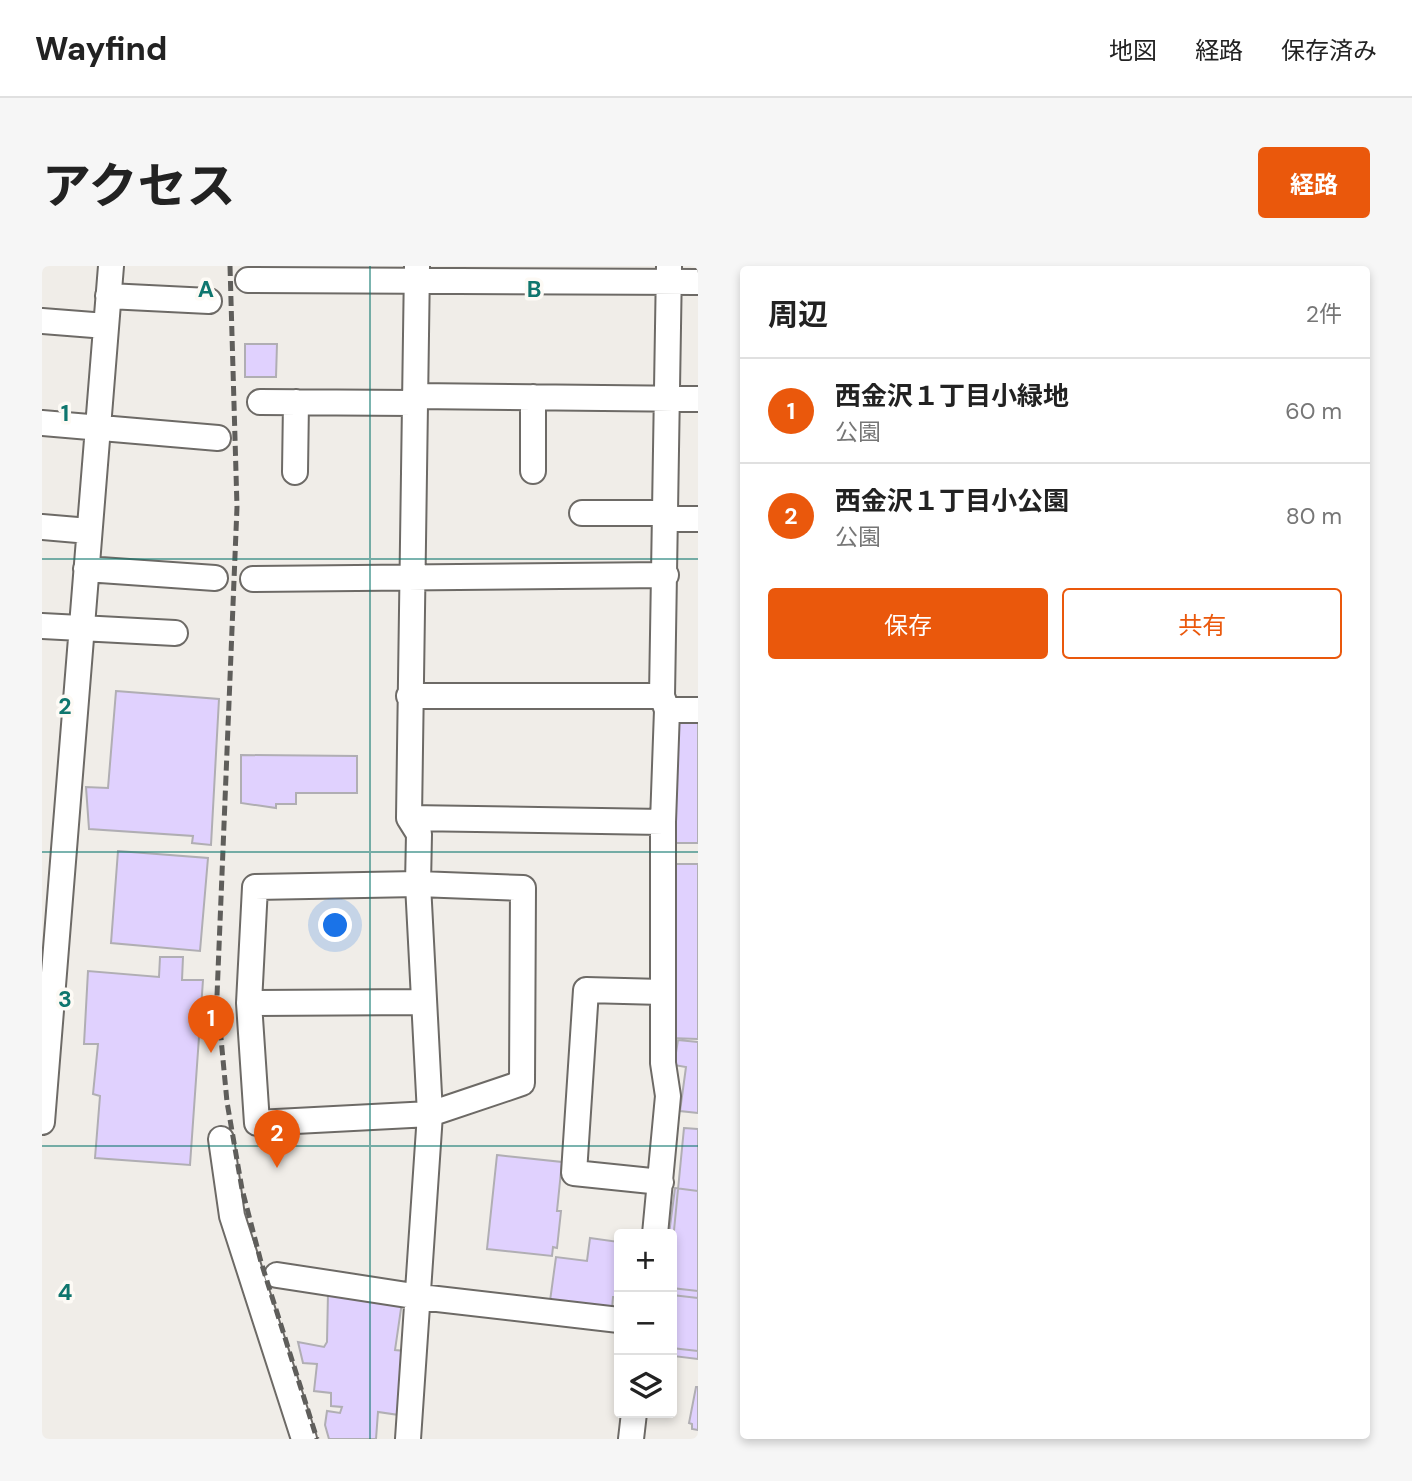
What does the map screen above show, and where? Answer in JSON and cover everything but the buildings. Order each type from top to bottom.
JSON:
[{"type":"street","points":[[42,1122],[45,1044],[111,266]]},
{"type":"street","points":[[408,1439],[420,1297],[430,1114],[418,884],[419,834],[409,818],[416,273]]},
{"type":"street","points":[[248,280],[416,273],[669,274],[698,282]]},
{"type":"street","points":[[656,1229],[668,1096],[663,1063],[662,992],[669,274]]},
{"type":"street","points":[[108,296],[209,301]]},
{"type":"street","points":[[42,321],[106,326]]},
{"type":"street","points":[[533,397],[533,471]]},
{"type":"street","points":[[260,402],[533,397],[698,399]]},
{"type":"street","points":[[295,472],[296,402]]},
{"type":"street","points":[[42,423],[218,438]]},
{"type":"street","points":[[582,513],[698,519]]},
{"type":"street","points":[[42,527],[89,531]]},
{"type":"street","points":[[86,569],[215,578]]},
{"type":"street","points":[[253,579],[666,575]]},
{"type":"street","points":[[42,626],[175,633]]},
{"type":"street","points":[[409,696],[664,703],[698,710]]},
{"type":"street","points":[[409,818],[663,822]]},
{"type":"street","points":[[418,884],[523,888],[522,1083],[430,1114],[257,1123],[249,1003],[255,887],[418,884]]},
{"type":"street","points":[[661,1182],[574,1172],[586,990],[662,992]]},
{"type":"street","points":[[249,1003],[424,1002]]},
{"type":"street","points":[[221,1139],[232,1216],[304,1439]]},
{"type":"street","points":[[277,1275],[420,1297],[614,1319]]},
{"type":"street","points":[[631,1439],[633,1418]]},
{"type":"railway","points":[[230,266],[237,507],[217,996],[227,1102],[242,1189],[261,1262],[317,1439]]},
{"type":"place","name":"西金沢１丁目小緑地","points":[[211,1053]]},
{"type":"place","name":"西金沢１丁目小公園","points":[[277,1168]]}]
